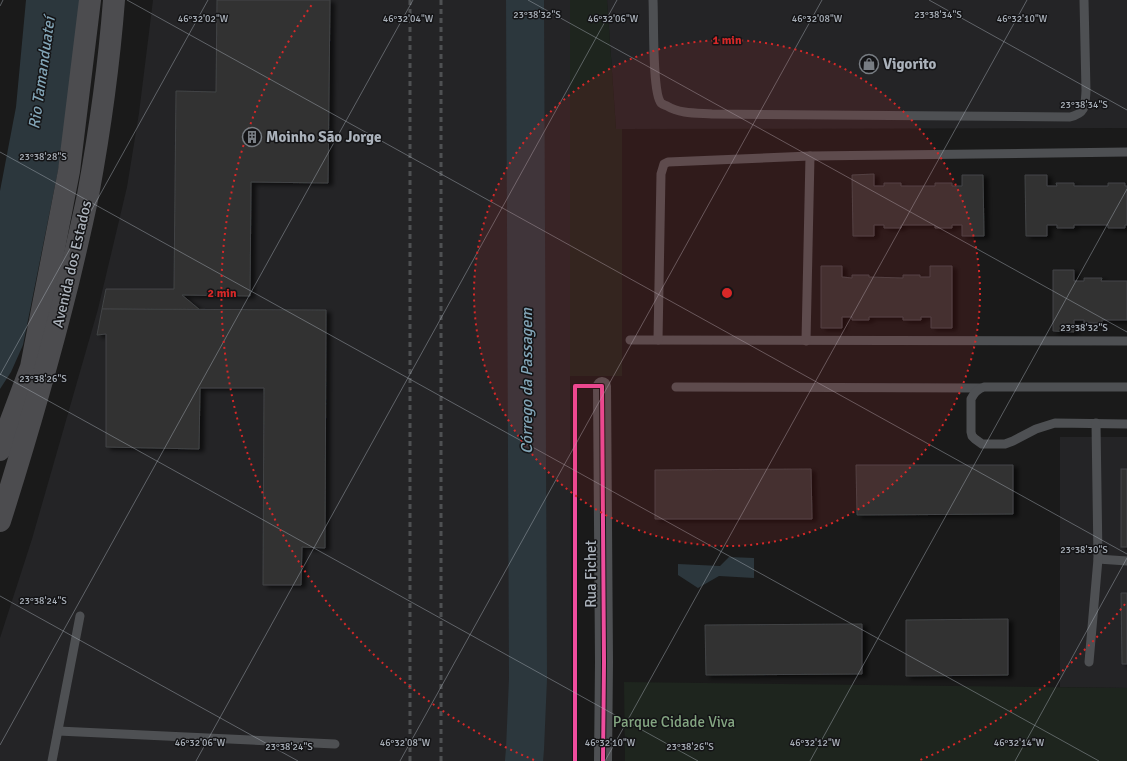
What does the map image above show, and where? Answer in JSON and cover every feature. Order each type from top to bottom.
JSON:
[{"type":"highway","name":"Avenida dos Estados","points":[[0,450],[31,367],[68,171],[90,0]]},
{"type":"highway","name":"Avenida dos Estados","points":[[0,521],[49,357],[88,195],[109,59],[114,0]]},
{"type":"street","name":"Rua Fichet","points":[[602,386],[604,662],[603,761]]},
{"type":"lane","points":[[653,0],[656,91],[661,104],[674,110],[690,113],[712,114],[1062,117],[1078,115],[1085,106],[1084,0]]},
{"type":"lane","points":[[658,340],[661,174],[664,164],[668,162],[810,156],[1127,152]]},
{"type":"lane","points":[[806,341],[810,156]]},
{"type":"lane","points":[[630,340],[1127,341]]},
{"type":"lane","points":[[676,386],[980,388],[1127,387]]},
{"type":"lane","points":[[980,388],[973,394],[971,399],[971,432],[974,440],[982,444],[1005,444],[1036,429],[1056,423],[1127,424]]},
{"type":"lane","points":[[1089,662],[1098,559],[1096,423]]},
{"type":"lane","points":[[1098,559],[1127,561]]},
{"type":"lane","points":[[52,761],[80,616]]},
{"type":"lane","points":[[58,731],[335,744]]},
{"type":"shaded area","points":[[153,0],[570,0],[572,761],[0,761],[0,638],[32,539],[98,309],[127,187],[139,113]]},
{"type":"shaded area","name":"Vigorito","points":[[607,0],[1127,0],[1127,128],[616,129]]},
{"type":"shaded area","points":[[1060,437],[1127,437],[1127,688],[1060,687]]},
{"type":"green space","points":[[570,0],[607,0],[616,129],[622,129],[622,376],[570,376]]},
{"type":"green space","name":"Parque Cidade Viva","points":[[624,682],[1127,688],[1127,761],[625,761]]},
{"type":"water","name":"Rio Tamanduateí","points":[[26,0],[80,0],[68,121],[23,345],[11,372],[0,389],[0,191],[16,107]]},
{"type":"water","points":[[729,557],[754,558],[754,578],[719,576],[698,588],[678,575],[678,564],[720,566]]},
{"type":"building","name":"Moinho São Jorge","points":[[217,0],[330,0],[328,183],[251,182],[250,296],[182,295],[200,310],[102,309],[106,289],[174,289],[176,91],[216,92]]},
{"type":"building","points":[[874,174],[874,186],[884,186],[884,183],[901,183],[901,186],[935,186],[935,183],[952,183],[952,186],[962,186],[962,175],[983,175],[984,236],[962,236],[962,225],[952,225],[952,228],[935,228],[935,225],[901,225],[901,228],[884,228],[884,225],[874,225],[874,236],[853,236],[852,175]]},
{"type":"building","points":[[1025,175],[1047,175],[1047,186],[1057,186],[1056,183],[1074,183],[1074,186],[1108,186],[1108,183],[1125,183],[1125,186],[1127,186],[1127,225],[1125,225],[1125,228],[1108,228],[1108,225],[1074,225],[1074,228],[1057,228],[1057,225],[1047,225],[1047,236],[1026,236]]},
{"type":"building","points":[[821,266],[842,266],[842,277],[852,278],[852,275],[869,275],[869,277],[903,278],[903,275],[920,275],[920,277],[930,277],[930,266],[952,266],[952,328],[931,328],[931,317],[921,317],[921,320],[903,320],[903,317],[869,317],[869,320],[852,320],[852,317],[842,317],[842,328],[821,328]]},
{"type":"building","points":[[1053,270],[1074,270],[1074,281],[1084,281],[1084,278],[1102,278],[1101,281],[1127,281],[1127,320],[1102,320],[1102,323],[1084,323],[1084,320],[1074,320],[1074,332],[1053,331]]},
{"type":"building","points":[[102,309],[326,310],[325,548],[302,547],[301,585],[263,585],[264,388],[200,388],[199,449],[106,447],[106,334],[97,335]]},
{"type":"building","points":[[856,465],[1013,465],[1013,514],[857,515]]},
{"type":"building","points":[[811,469],[812,519],[655,519],[655,470]]},
{"type":"building","points":[[1121,469],[1127,469],[1127,547],[1121,547]]},
{"type":"building","points":[[1121,593],[1127,593],[1127,664],[1122,664]]},
{"type":"building","points":[[1008,619],[1008,675],[906,676],[906,620]]},
{"type":"building","points":[[862,624],[862,674],[706,675],[705,625]]},
{"type":"waterway","name":"Córrego da Passagem","points":[[524,761],[528,679],[525,0]]},
{"type":"railway","points":[[410,0],[410,761]]},
{"type":"railway","points":[[441,0],[441,761]]},
{"type":"cycle path","points":[[575,761],[575,386],[602,386],[604,662],[603,761]]},
{"type":"place","name":"Vigorito","points":[[869,64]]},
{"type":"place","name":"Moinho São Jorge","points":[[252,137]]}]
